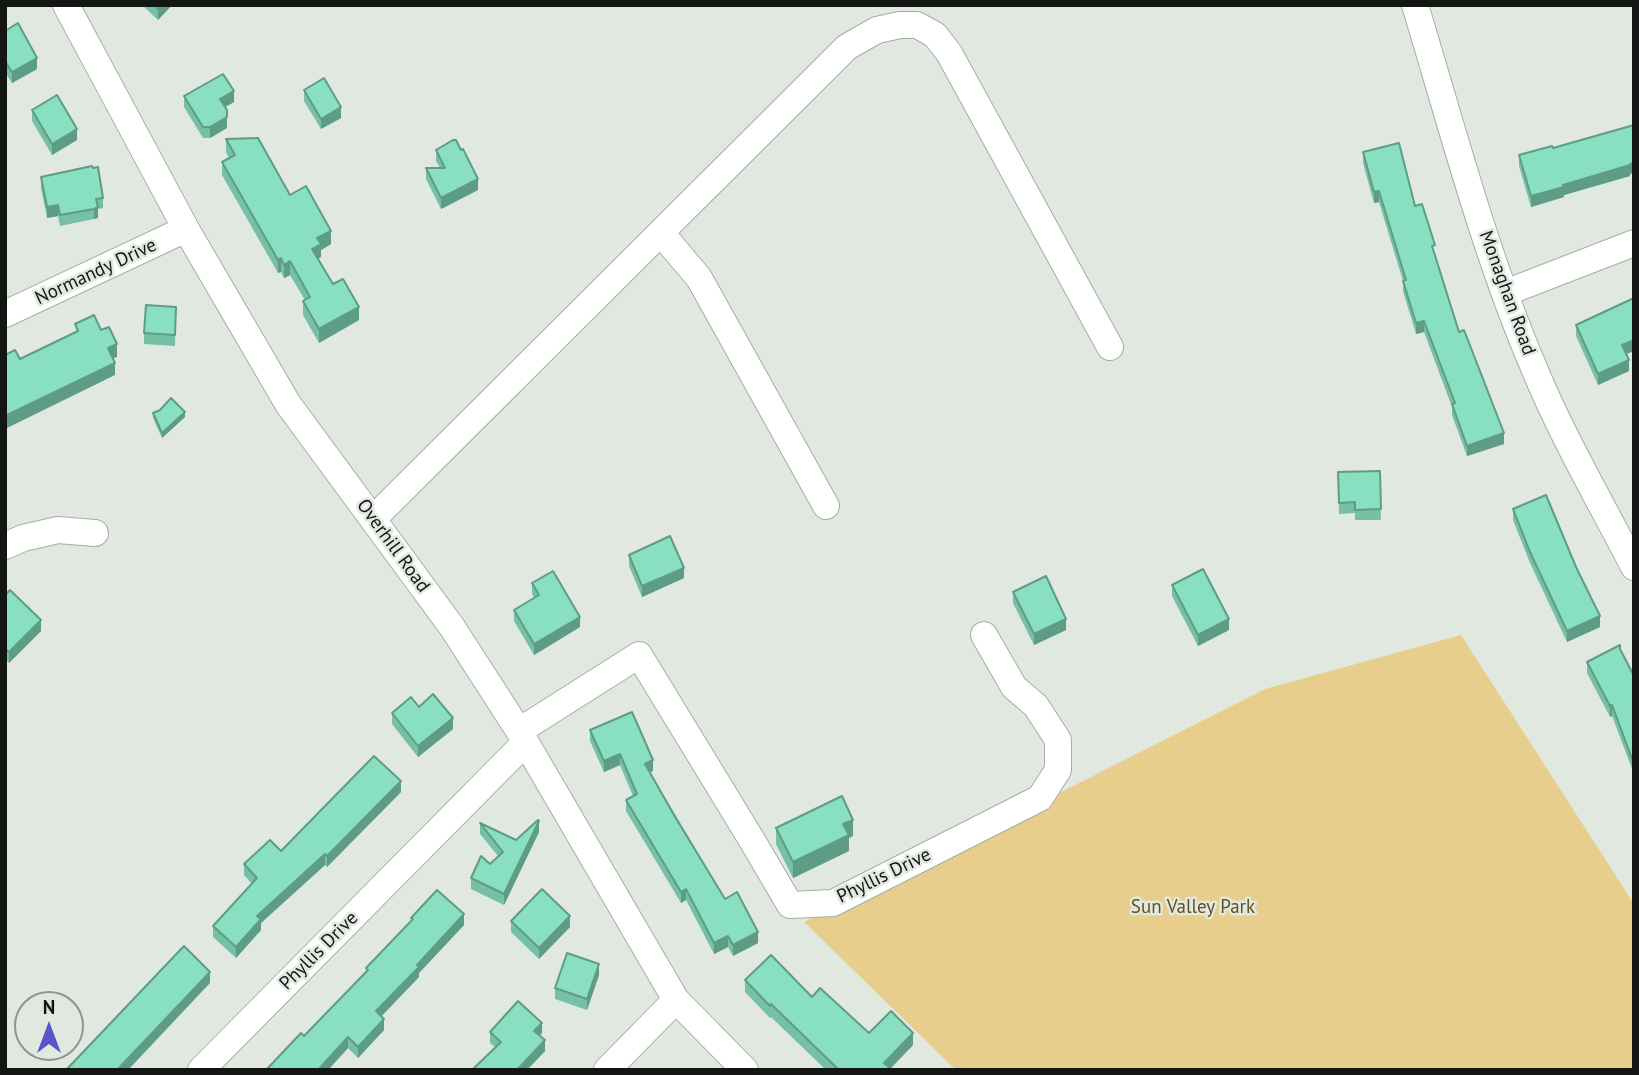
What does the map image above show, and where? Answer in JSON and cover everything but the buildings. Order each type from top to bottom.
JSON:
[{"type":"street","name":"Overhill Road","points":[[66,5],[187,229],[288,404],[453,627],[522,737],[676,1000],[745,1070]]},
{"type":"street","name":"Monaghan Road","points":[[1415,5],[1504,293],[1534,369],[1561,426],[1634,567]]},
{"type":"street","points":[[373,519],[847,47],[877,30],[900,25],[917,25],[935,35],[949,53],[1110,347]]},
{"type":"street","name":"Normandy Drive","points":[[5,314],[187,229]]},
{"type":"street","points":[[661,233],[699,278],[825,506]]},
{"type":"street","points":[[1504,293],[1634,243]]},
{"type":"street","points":[[5,546],[23,538],[58,530],[94,533]]},
{"type":"street","name":"Phyllis Drive","points":[[201,1070],[522,737],[639,656],[790,905],[833,903],[1040,798],[1058,770],[1058,740],[1036,706],[1014,687],[984,635]]},
{"type":"street","points":[[607,1070],[676,1000]]},
{"type":"green space","name":"Sun Valley Park","points":[[1461,635],[1634,904],[1634,1070],[956,1070],[804,922],[1265,689]]}]
